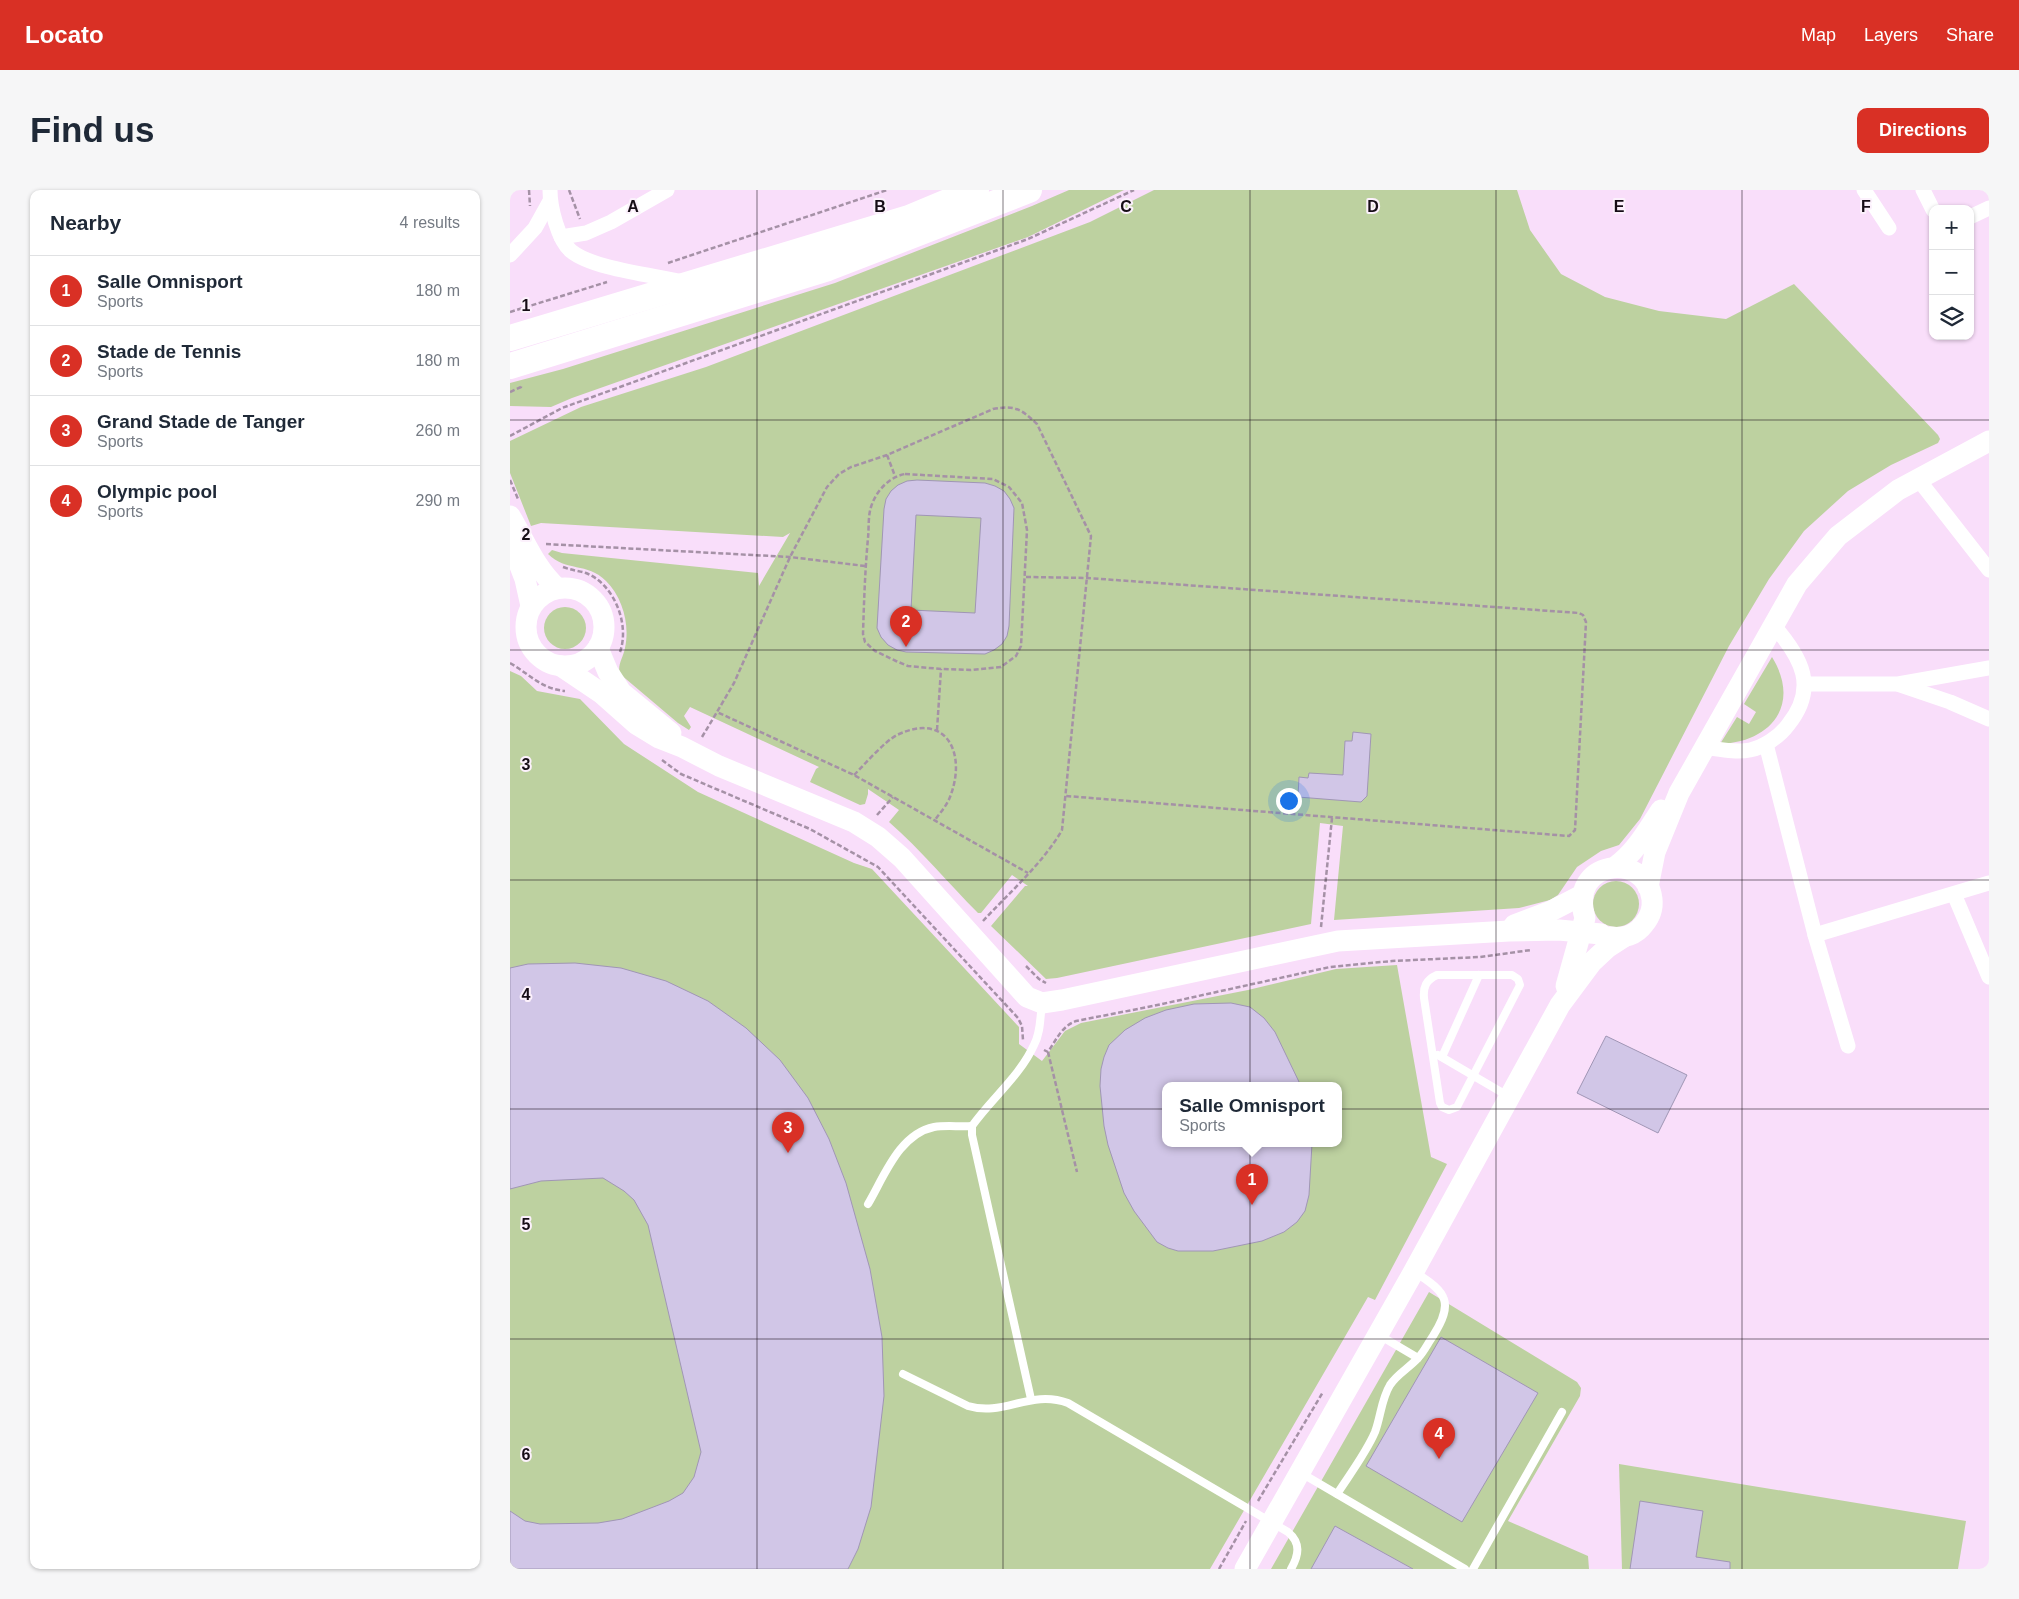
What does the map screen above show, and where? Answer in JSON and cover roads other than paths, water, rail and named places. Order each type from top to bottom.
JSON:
[{"type":"highway","points":[[510,338],[909,218],[976,190]]},
{"type":"highway","points":[[510,366],[828,268],[1028,190]]},
{"type":"street","points":[[561,237],[586,233],[611,222],[666,190]]},
{"type":"street","points":[[1864,190],[1889,228]]},
{"type":"street","points":[[1924,190],[1931,205]]},
{"type":"street","points":[[550,196],[561,237],[570,250],[584,260],[691,284]]},
{"type":"street","points":[[510,255],[535,228],[550,196]]},
{"type":"street","points":[[1974,215],[1989,208]]},
{"type":"street","points":[[1648,887],[1655,852],[1679,793],[1797,584],[1838,536],[1898,490],[1989,441]]},
{"type":"street","points":[[1918,479],[1989,570]]},
{"type":"street","points":[[515,510],[523,542],[541,571],[557,588]]},
{"type":"street","points":[[510,539],[525,579],[523,614],[530,646],[536,653],[547,662],[561,666],[597,690],[648,732],[669,743],[691,744]]},
{"type":"street","points":[[523,614],[542,594],[557,588],[577,589],[594,600],[600,609],[604,624],[603,639],[593,655],[578,664],[561,666]]},
{"type":"street","points":[[1704,747],[1728,751],[1750,750],[1766,744],[1784,731],[1797,714],[1803,700],[1805,684],[1792,646],[1774,626]]},
{"type":"street","points":[[510,647],[536,653]]},
{"type":"street","points":[[598,648],[608,672],[621,692],[669,732],[691,744],[719,766],[854,822],[878,837],[902,858],[1027,997],[1042,1002],[1055,1002],[1332,942],[1484,932],[1590,928],[1612,937],[1624,937]]},
{"type":"street","points":[[1805,684],[1898,684],[1989,668]]},
{"type":"street","points":[[1898,684],[1950,702],[1989,720]]},
{"type":"street","points":[[1766,744],[1814,935],[1848,1046]]},
{"type":"street","points":[[1615,867],[1628,858],[1642,840],[1661,809],[1679,793]]},
{"type":"street","points":[[1245,1569],[1414,1272],[1560,1005],[1590,928],[1582,907],[1582,895],[1586,884],[1604,869],[1615,867],[1627,868],[1638,874],[1648,887],[1652,904],[1650,915],[1644,925],[1635,933],[1624,937],[1595,958],[1560,1005]]},
{"type":"street","points":[[1814,935],[1989,883]]},
{"type":"street","points":[[1954,894],[1989,978]]},
{"type":"street","points":[[1484,932],[1535,918],[1582,895]]},
{"type":"lane","points":[[1442,1056],[1480,975]]},
{"type":"lane","points":[[1480,975],[1512,975],[1518,979],[1520,985],[1457,1107],[1449,1110],[1445,1109],[1440,1103],[1424,998],[1424,987],[1432,978],[1437,976],[1480,975]]},
{"type":"lane","points":[[1031,1399],[973,1143],[972,1126],[1021,1066],[1035,1045],[1040,1024],[1042,1002]]},
{"type":"lane","points":[[1433,1051],[1510,1097]]},
{"type":"lane","points":[[868,1204],[899,1150],[910,1138],[926,1129],[935,1127],[972,1126]]},
{"type":"lane","points":[[1337,1494],[1374,1433],[1383,1399],[1394,1379],[1418,1358],[1440,1324],[1445,1308],[1441,1292],[1436,1286],[1414,1272]]},
{"type":"lane","points":[[1377,1334],[1418,1358]]},
{"type":"lane","points":[[903,1374],[976,1409],[993,1409],[1031,1399],[1050,1398],[1068,1404],[1292,1535],[1297,1545],[1297,1556],[1291,1569]]},
{"type":"lane","points":[[1472,1569],[1562,1412]]},
{"type":"lane","points":[[1300,1472],[1466,1569]]},
{"type":"place","name":"Stade de Tennis","points":[[906,647]]},
{"type":"place","name":"Grand Stade de Tanger","points":[[788,1153]]},
{"type":"place","name":"Salle Omnisport","points":[[1252,1205]]},
{"type":"place","name":"Olympic pool","points":[[1439,1459]]}]
